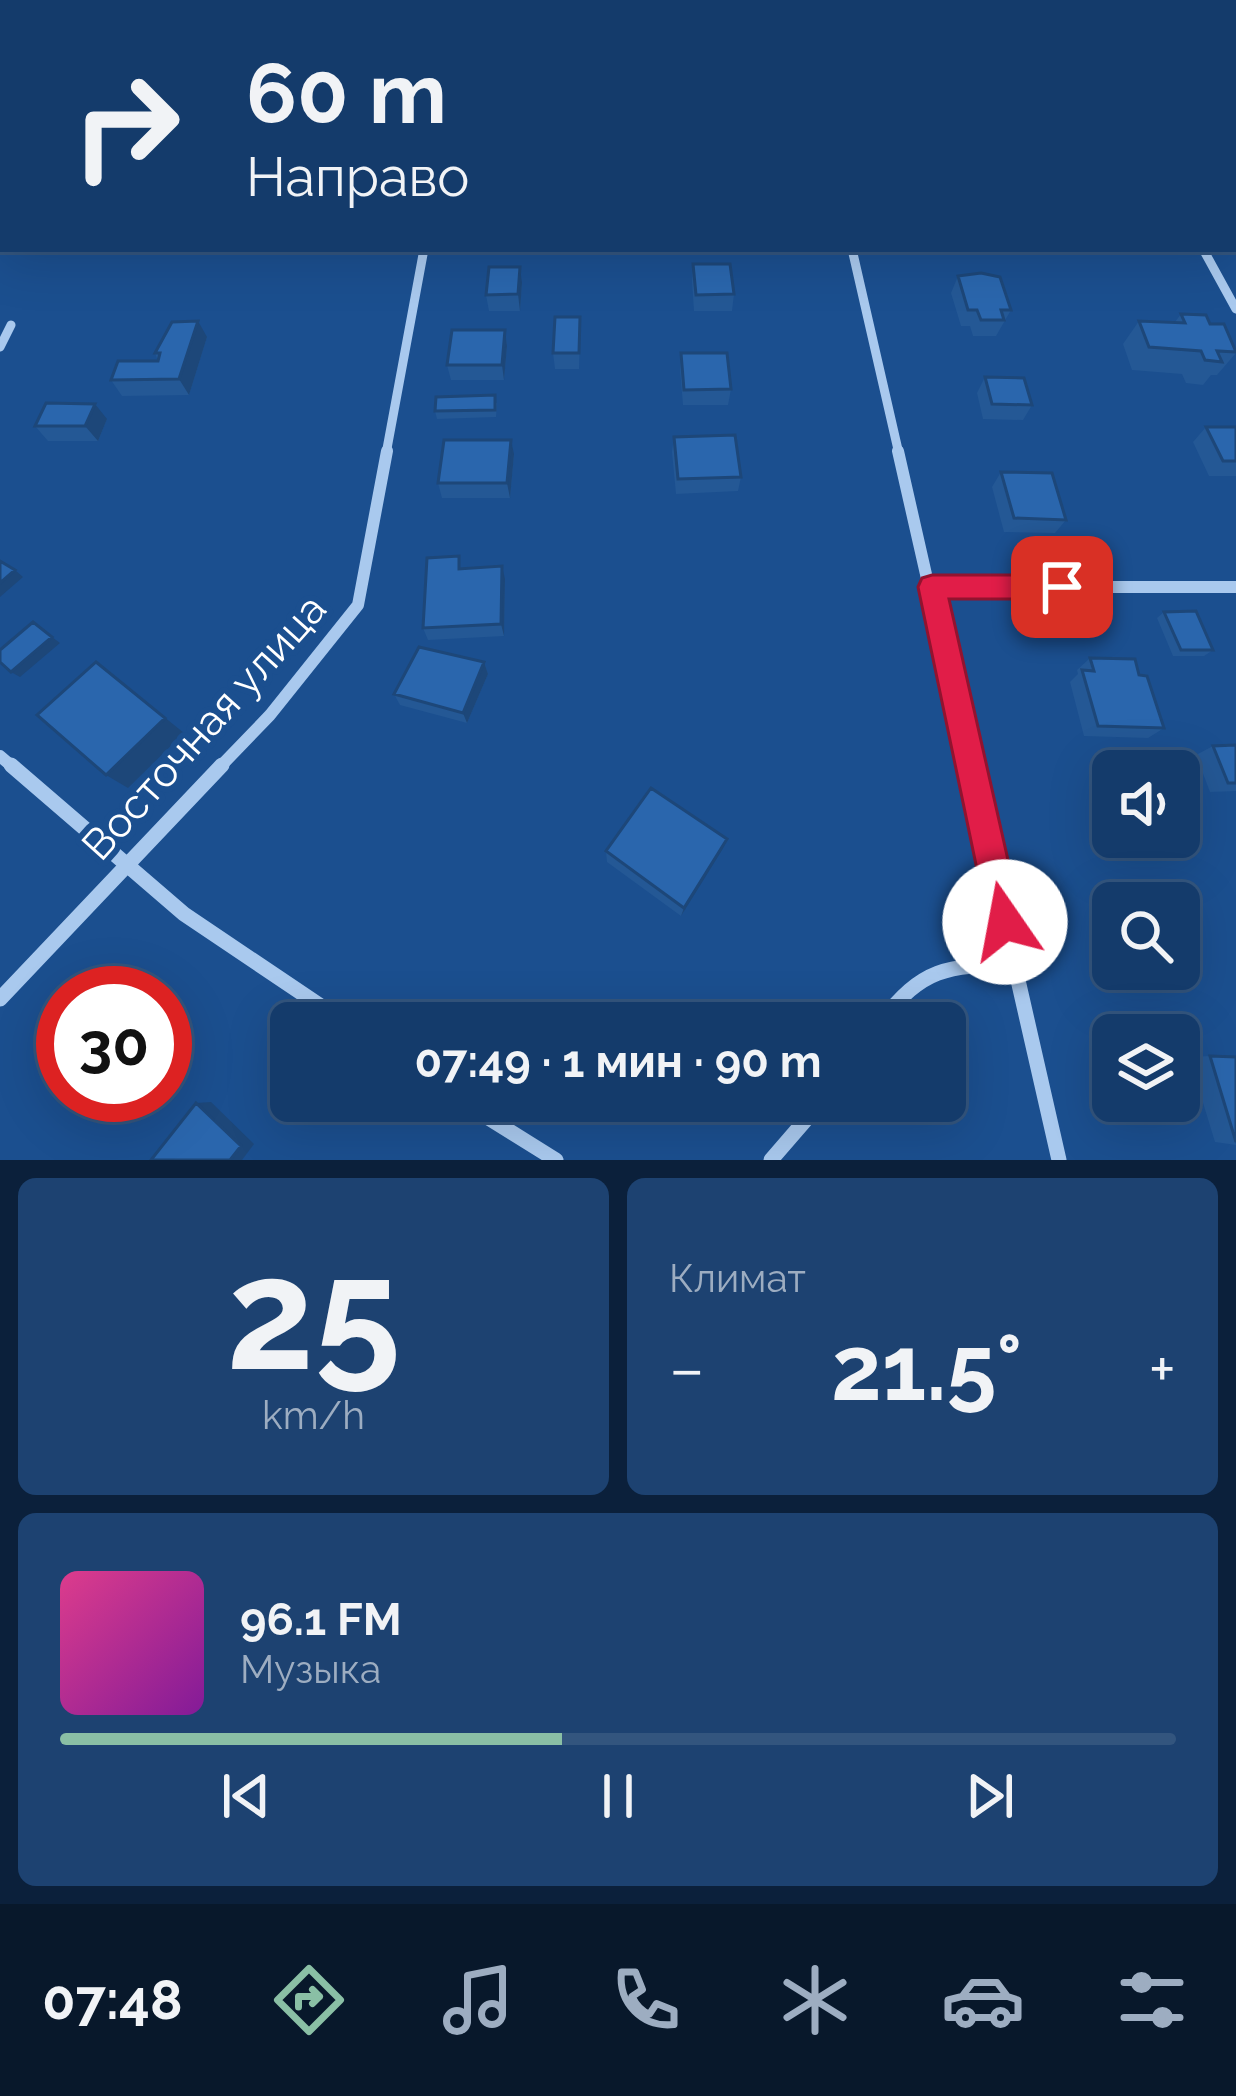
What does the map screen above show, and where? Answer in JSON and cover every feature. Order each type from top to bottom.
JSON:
[{"type":"street","name":"Восточная улица","points":[[0,999],[270,715],[358,605],[423,252]]},
{"type":"street","points":[[853,252],[1059,1160]]},
{"type":"street","points":[[1205,252],[1236,308]]},
{"type":"street","points":[[0,346],[10,325]]},
{"type":"street","points":[[932,587],[1236,587]]},
{"type":"street","points":[[0,756],[184,914],[315,1002]]},
{"type":"street","points":[[895,1002],[906,987],[936,967],[1014,964]]},
{"type":"street","points":[[495,1122],[556,1160]]},
{"type":"street","points":[[771,1160],[804,1122]]},
{"type":"building","points":[[693,264],[730,264],[734,294],[696,295]]},
{"type":"building","points":[[489,267],[520,267],[518,294],[486,295]]},
{"type":"building","points":[[958,276],[1000,277],[1011,310],[1001,310],[1004,320],[981,320],[977,310],[968,310]]},
{"type":"building","points":[[1181,314],[1206,315],[1210,324],[1224,324],[1236,352],[1217,351],[1222,362],[1205,360],[1201,351],[1149,347],[1139,321],[1185,323]]},
{"type":"building","points":[[555,317],[580,317],[579,353],[553,353]]},
{"type":"building","points":[[198,321],[179,379],[111,380],[118,361],[158,361],[160,353],[155,353],[172,322]]},
{"type":"building","points":[[452,330],[505,330],[502,365],[447,365]]},
{"type":"building","points":[[681,353],[727,353],[731,389],[684,390]]},
{"type":"building","points":[[985,377],[1024,378],[1032,405],[992,404]]},
{"type":"building","points":[[495,395],[495,410],[435,411],[436,397]]},
{"type":"building","points":[[46,403],[95,404],[85,426],[35,426]]},
{"type":"building","points":[[1206,427],[1236,427],[1236,461],[1223,461]]},
{"type":"building","points":[[735,435],[741,477],[678,479],[674,437]]},
{"type":"building","points":[[444,440],[511,440],[507,483],[438,483]]},
{"type":"building","points":[[1001,472],[1052,473],[1066,520],[1014,518]]},
{"type":"building","points":[[459,556],[459,569],[502,566],[501,624],[423,628],[427,558]]},
{"type":"building","points":[[0,561],[15,570],[0,583]]},
{"type":"building","points":[[1196,611],[1213,650],[1181,650],[1164,612]]},
{"type":"building","points":[[33,622],[52,637],[11,672],[0,662],[0,650]]},
{"type":"building","points":[[419,647],[484,662],[463,713],[394,694]]},
{"type":"building","points":[[1090,658],[1135,659],[1139,675],[1147,676],[1164,728],[1098,726],[1082,670],[1094,671]]},
{"type":"building","points":[[96,662],[165,718],[106,775],[37,715]]},
{"type":"building","points":[[1236,745],[1236,783],[1228,783],[1213,746]]},
{"type":"building","points":[[651,788],[727,839],[684,908],[606,851]]},
{"type":"building","points":[[1210,1056],[1236,1057],[1236,1142]]},
{"type":"building","points":[[196,1103],[241,1146],[230,1160],[151,1160],[181,1122],[192,1122]]},
{"type":"route","points":[[1005,922],[932,587],[1062,587]]}]
